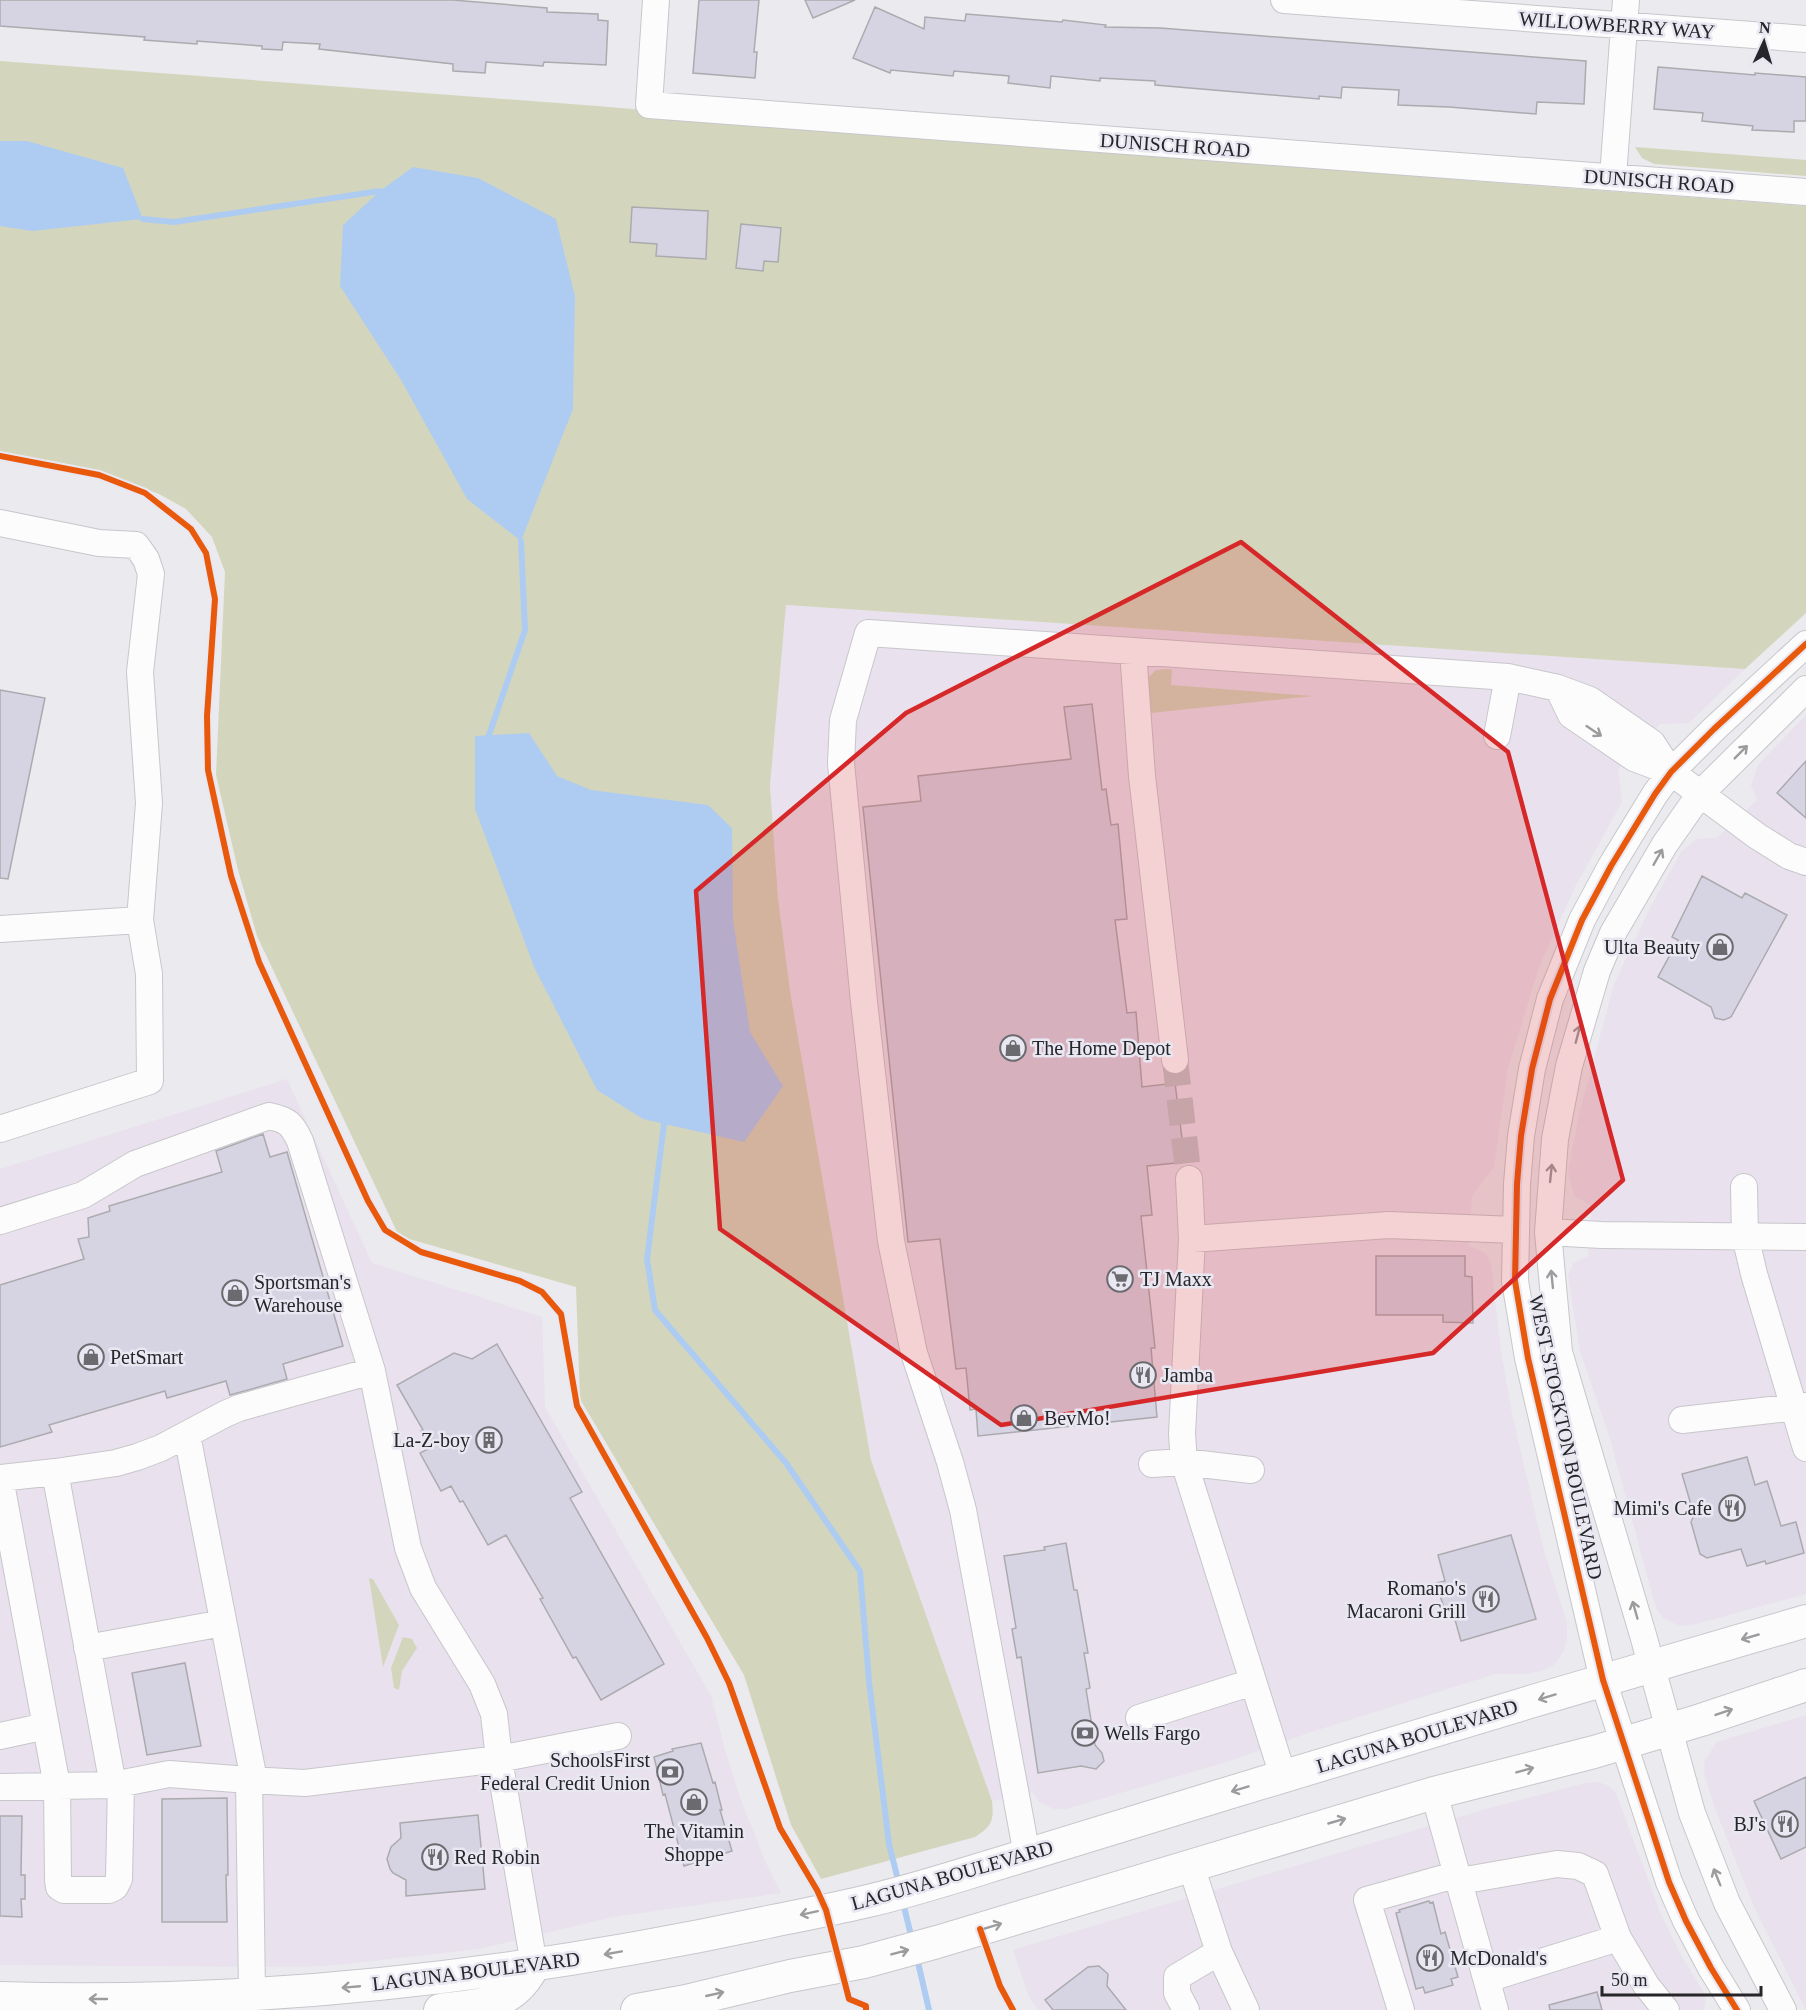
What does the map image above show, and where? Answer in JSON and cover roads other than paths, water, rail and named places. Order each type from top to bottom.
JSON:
[{"type":"main road","name":"LAGUNA BOULEVARD","points":[[0,1998],[139,1999],[357,1987],[467,1975],[686,1940],[867,1902],[940,1882],[1283,1776],[1806,1621]]},
{"type":"main road","points":[[637,2010],[864,1962],[937,1942],[1434,1793],[1623,1743],[1806,1684]]},
{"type":"main road","points":[[440,2010],[491,2003],[512,1994],[525,1981],[534,1965]]},
{"type":"street","name":"DUNISCH ROAD","points":[[656,0],[649,105],[1806,192]]},
{"type":"street","name":"WILLOWBERRY WAY","points":[[1284,0],[1806,39]]},
{"type":"street","points":[[1613,177],[1626,0]]},
{"type":"street","points":[[0,523],[99,543],[136,545],[146,559],[151,574],[140,672],[150,803],[140,920],[149,974],[150,1081],[0,1129]]},
{"type":"street","points":[[1027,1855],[963,1510],[950,1462],[914,1353],[891,1240],[864,1002],[841,763],[843,720],[868,633],[1508,678],[1558,688],[1590,699],[1652,743],[1671,772],[1700,794],[1757,836],[1790,856],[1806,862]]},
{"type":"street","name":"WEST STOCKTON BOULEVARD","points":[[1737,2010],[1686,1921],[1670,1882],[1603,1680],[1528,1358],[1515,1281],[1517,1184],[1521,1136],[1532,1069],[1550,999],[1582,920],[1611,866],[1671,772],[1806,644]]},
{"type":"street","points":[[1133,651],[1142,776],[1175,1060]]},
{"type":"street","points":[[1497,736],[1508,678]]},
{"type":"street","name":"WEST STOCKTON BOULEVARD","points":[[1783,2010],[1727,1903],[1692,1813],[1652,1666],[1560,1352],[1548,1232],[1555,1138],[1569,1066],[1597,971],[1613,933],[1665,844],[1700,794],[1806,689]]},
{"type":"street","points":[[0,929],[140,920]]},
{"type":"street","points":[[0,1221],[83,1195],[135,1164],[269,1116],[284,1119],[293,1127],[300,1142],[372,1371],[408,1548],[423,1588],[482,1684],[494,1714],[499,1759],[534,1965]]},
{"type":"street","points":[[1189,1179],[1192,1239],[1182,1434],[1184,1462],[1283,1776]]},
{"type":"street","points":[[1744,1187],[1745,1236],[1754,1274],[1800,1407],[1806,1448]]},
{"type":"street","points":[[1192,1239],[1389,1225],[1515,1230]]},
{"type":"street","points":[[1548,1232],[1601,1235],[1806,1237]]},
{"type":"street","points":[[55,1472],[87,1648],[117,1784],[118,1879],[115,1887],[109,1890],[64,1890],[59,1887],[57,1786],[6,1543],[0,1478],[127,1460],[161,1448],[239,1408],[372,1371]]},
{"type":"street","points":[[1682,1420],[1800,1407]]},
{"type":"street","points":[[187,1435],[251,1780],[252,1994]]},
{"type":"street","points":[[1152,1464],[1184,1462],[1251,1470]]},
{"type":"street","points":[[87,1648],[223,1623]]},
{"type":"street","points":[[1139,1718],[1253,1682]]},
{"type":"street","points":[[0,1736],[46,1726]]},
{"type":"street","points":[[0,1787],[117,1784],[169,1774],[305,1783],[499,1759],[618,1736]]},
{"type":"street","points":[[1434,1793],[1495,2010]]},
{"type":"street","points":[[1401,2010],[1367,1900],[1459,1878],[1557,1864],[1578,1866],[1595,1874],[1618,1938],[1646,1985],[1666,2010]]},
{"type":"street","points":[[1191,1866],[1220,1952],[1246,2010]]},
{"type":"street","points":[[1487,1979],[1618,1938]]},
{"type":"street","points":[[1186,2010],[1177,1993],[1177,1977],[1220,1952]]},
{"type":"water","points":[[0,141],[27,141],[123,168],[143,219],[32,231],[0,226]]},
{"type":"water","points":[[413,167],[478,178],[556,219],[575,296],[573,409],[521,541],[467,499],[401,380],[340,286],[343,225],[380,191]]},
{"type":"water","points":[[529,733],[557,776],[591,790],[708,805],[732,828],[733,920],[750,1032],[783,1086],[744,1142],[643,1119],[597,1090],[534,967],[475,809],[475,736]]},
{"type":"waterway","points":[[143,219],[174,222],[380,191]]},
{"type":"waterway","points":[[489,735],[525,630],[521,541]]},
{"type":"waterway","points":[[664,1124],[647,1259],[655,1310],[786,1463],[860,1571],[869,1681],[889,1844],[899,1884]]},
{"type":"waterway","points":[[903,1903],[912,1939]]},
{"type":"waterway","points":[[917,1958],[929,2010]]},
{"type":"tunnel","points":[[1175,1060],[1189,1179]]},
{"type":"place","name":"Ulta Beauty","points":[[1720,947]]},
{"type":"place","name":"The Home Depot","points":[[1013,1048]]},
{"type":"place","name":"TJ Maxx","points":[[1120,1279]]},
{"type":"place","name":"Sportsman's Warehouse","points":[[235,1293]]},
{"type":"place","name":"PetSmart","points":[[91,1357]]},
{"type":"place","name":"Jamba","points":[[1143,1375]]},
{"type":"place","name":"BevMo!","points":[[1024,1418]]},
{"type":"place","name":"La-Z-boy","points":[[489,1440]]},
{"type":"place","name":"Mimi's Cafe","points":[[1732,1508]]},
{"type":"place","name":"Romano's Macaroni Grill","points":[[1486,1599]]},
{"type":"place","name":"Wells Fargo","points":[[1085,1733]]},
{"type":"place","name":"SchoolsFirst Federal Credit Union","points":[[670,1772]]},
{"type":"place","name":"The Vitamin Shoppe","points":[[694,1802]]},
{"type":"place","name":"BJ's","points":[[1785,1824]]},
{"type":"place","name":"Red Robin","points":[[435,1857]]},
{"type":"place","name":"McDonald's","points":[[1430,1958]]}]
